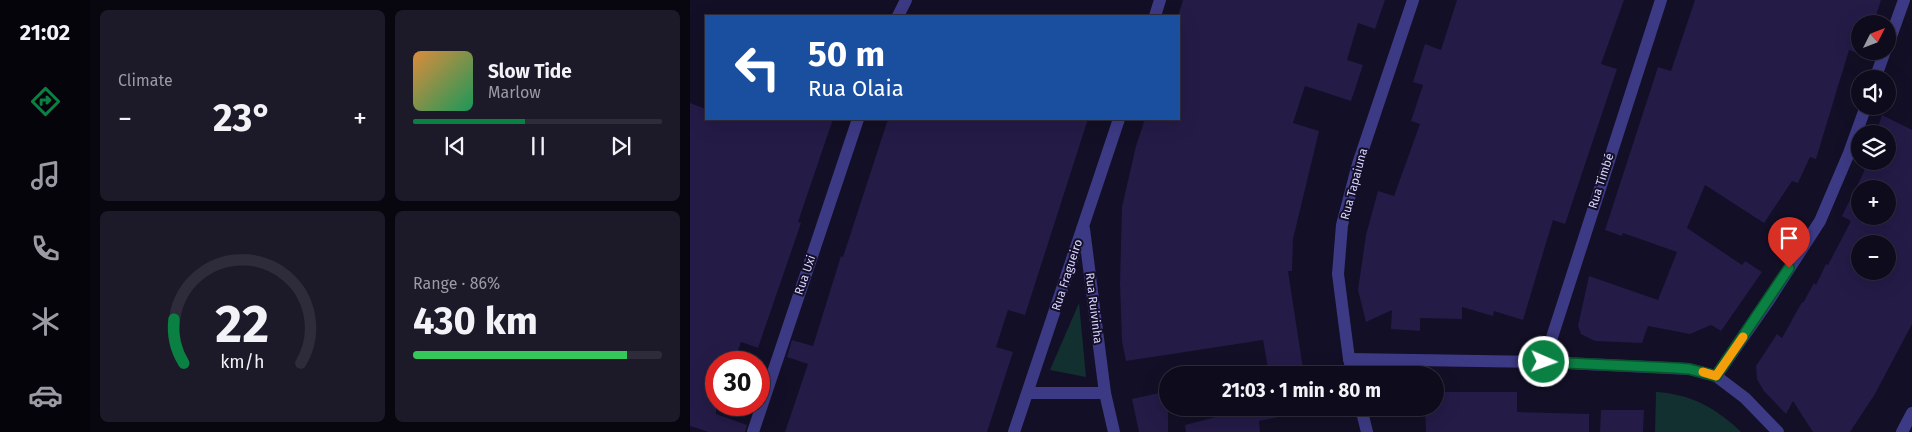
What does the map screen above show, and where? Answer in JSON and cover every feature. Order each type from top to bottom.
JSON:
[{"type":"street","points":[[898,15],[906,0]]},
{"type":"street","points":[[1155,15],[1160,0]]},
{"type":"street","name":"Rua Tapaiuna","points":[[1351,366],[1338,274],[1342,225],[1358,164],[1413,0]]},
{"type":"street","name":"Rua Timbé","points":[[1544,362],[1660,0]]},
{"type":"street","points":[[1896,22],[1904,0]]},
{"type":"street","points":[[1716,376],[1769,300],[1820,221],[1863,115]]},
{"type":"street","name":"Rua Uxi","points":[[752,432],[858,120]]},
{"type":"street","name":"Rua Fragueiro","points":[[1014,432],[1119,120]]},
{"type":"street","name":"Rua Ruivinha","points":[[1083,224],[1104,392],[1114,432]]},
{"type":"street","points":[[1349,358],[1544,362],[1680,368],[1716,376],[1745,398],[1778,432]]},
{"type":"street","points":[[1028,392],[1104,392]]},
{"type":"street","points":[[1902,432],[1912,413]]},
{"type":"street","points":[[1363,416],[1367,432]]},
{"type":"green space","points":[[1079,303],[1086,377],[1050,370]]},
{"type":"green space","points":[[1656,392],[1692,399],[1712,409],[1741,432],[1655,432]]},
{"type":"building","points":[[1183,0],[1385,0],[1375,29],[1358,23],[1347,60],[1363,65],[1351,101],[1305,86],[1293,123],[1319,131],[1293,239],[1292,271],[1288,271],[1303,366],[1268,366],[1263,340],[1126,361],[1122,341],[1120,284],[1122,207],[1136,146],[1145,120],[1180,120],[1179,15]]},
{"type":"building","points":[[1457,0],[1624,0],[1601,64],[1617,69],[1565,224],[1553,220],[1523,320],[1494,311],[1493,316],[1462,307],[1462,319],[1420,318],[1420,331],[1391,329],[1392,310],[1366,322],[1358,290],[1366,235],[1378,191],[1394,196],[1420,124],[1411,121],[1423,85],[1413,82],[1425,44],[1441,50]]},
{"type":"building","points":[[1695,0],[1881,0],[1876,15],[1851,15],[1851,51],[1849,50],[1816,159],[1810,157],[1798,183],[1792,181],[1764,223],[1705,185],[1687,228],[1742,265],[1745,261],[1762,272],[1721,331],[1711,325],[1690,334],[1648,326],[1642,343],[1595,341],[1581,334],[1578,326],[1589,276],[1658,300],[1677,252],[1623,233],[1622,236],[1605,230],[1658,67],[1671,71]]},
{"type":"building","points":[[690,103],[705,109],[705,120],[833,120],[798,222],[801,223],[758,348],[741,342],[738,351],[705,351],[705,416],[722,416],[747,425],[745,432],[709,432],[690,426]]},
{"type":"building","points":[[1882,115],[1912,130],[1912,324],[1875,394],[1850,432],[1813,432],[1793,401],[1786,414],[1764,391],[1757,379],[1756,366],[1777,334],[1782,338],[1802,302],[1814,283],[1816,285],[1826,264],[1828,265],[1851,221],[1851,225],[1896,225],[1896,180],[1860,180],[1864,170],[1896,170],[1896,125],[1879,125]]},
{"type":"building","points":[[888,120],[1088,120],[1025,315],[1008,310],[996,347],[1013,352],[987,432],[785,432],[808,364],[787,357],[792,340],[813,346],[841,256],[843,257]]},
{"type":"building","points":[[1851,198],[1851,221],[1842,216]]},
{"type":"building","points":[[1444,392],[1517,392],[1517,412],[1589,414],[1589,432],[1426,432],[1425,416],[1444,416]]},
{"type":"building","points":[[1159,393],[1159,416],[1168,416],[1168,432],[1139,432],[1132,399]]},
{"type":"building","points":[[1601,410],[1644,410],[1643,432],[1600,432]]},
{"type":"building","points":[[1220,416],[1282,416],[1259,421],[1260,432],[1186,432],[1185,425]]},
{"type":"slow traffic","points":[[1703,372],[1716,376],[1743,337]]},
{"type":"route","points":[[1544,362],[1689,369],[1716,376],[1789,268]]}]
